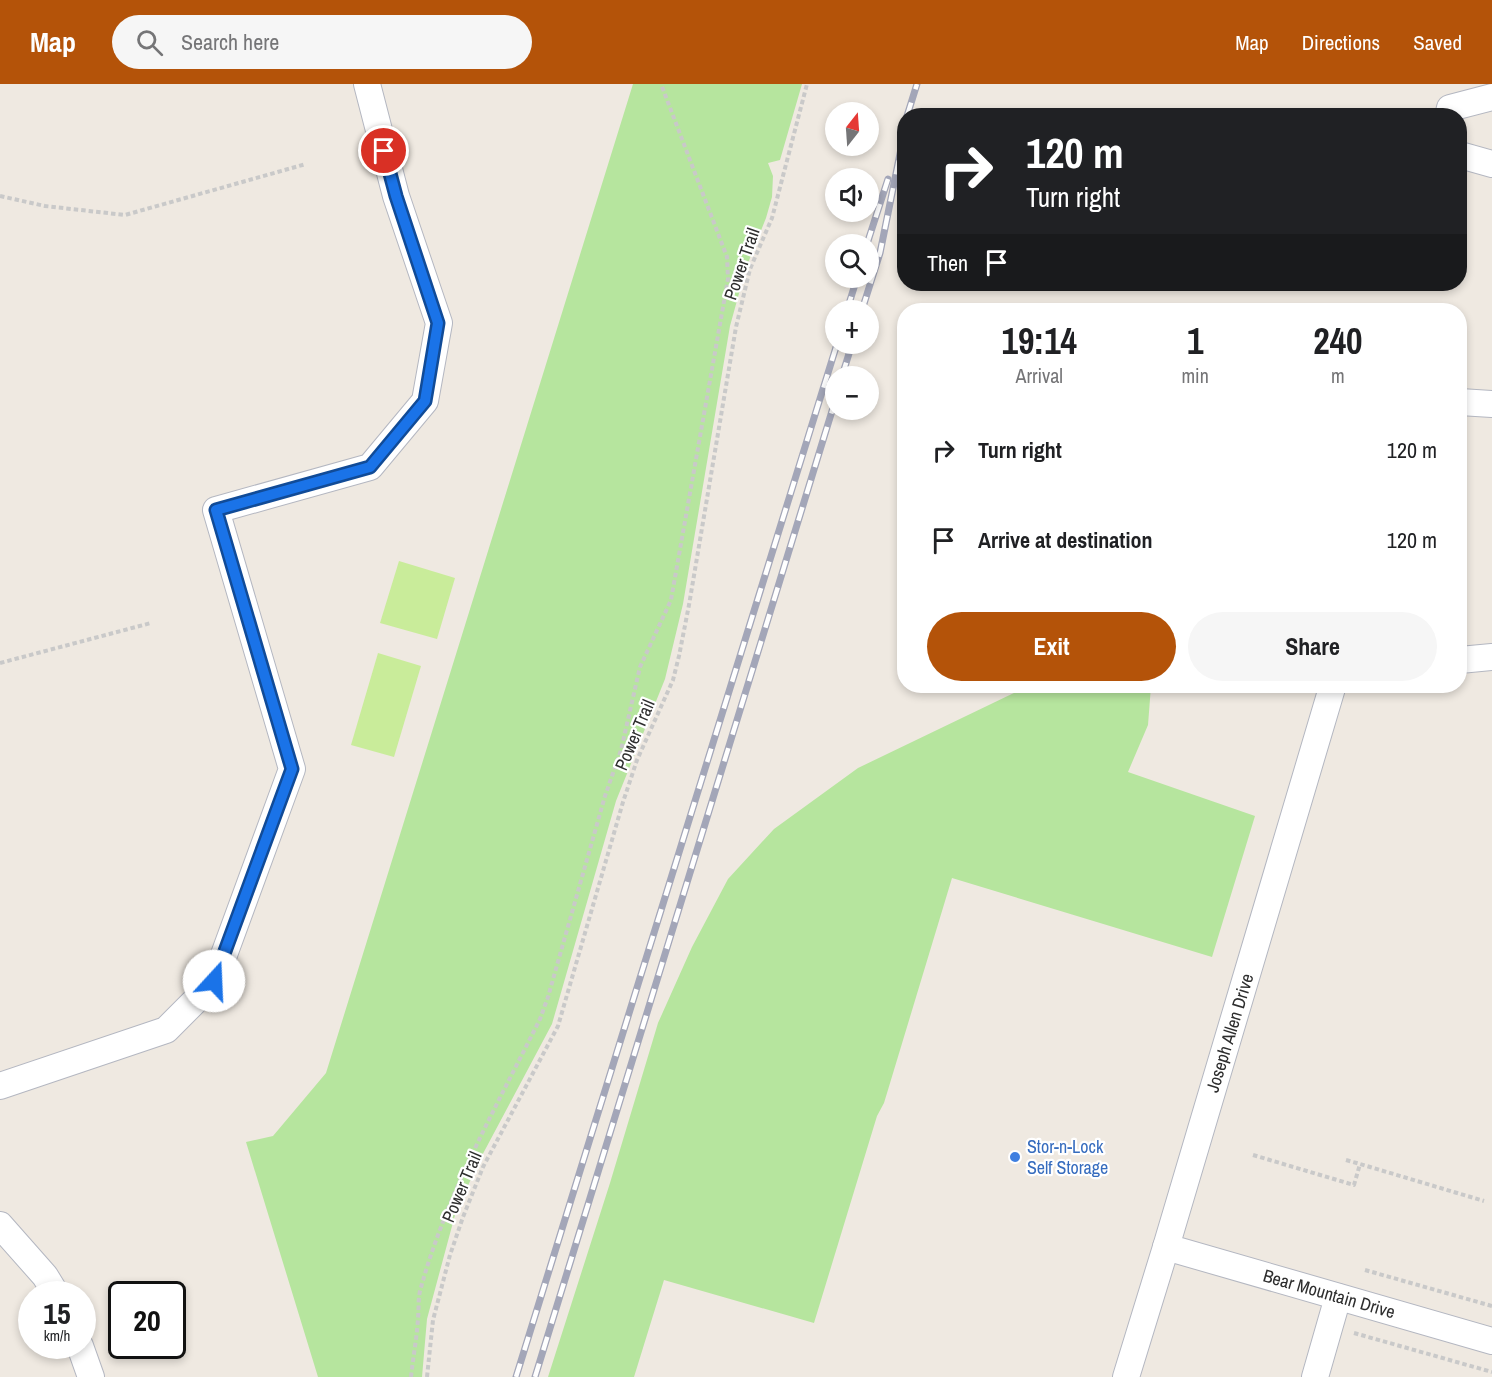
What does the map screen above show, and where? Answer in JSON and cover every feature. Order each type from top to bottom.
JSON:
[{"type":"street","points":[[0,1086],[166,1030],[214,981],[292,769],[216,510],[370,467],[425,401],[438,323],[396,196],[367,84]]},
{"type":"street","points":[[1450,108],[1492,97]]},
{"type":"street","points":[[1467,157],[1492,164]]},
{"type":"street","points":[[1467,402],[1492,404]]},
{"type":"street","points":[[1467,659],[1492,657]]},
{"type":"street","name":"Joseph Allen Drive","points":[[1126,1377],[1331,693]]},
{"type":"street","points":[[0,1225],[47,1281]]},
{"type":"street","name":"Bear Mountain Drive","points":[[1166,1247],[1492,1341]]},
{"type":"street","points":[[1315,1377],[1338,1297]]},
{"type":"street","points":[[85,1359],[91,1377]]},
{"type":"path","points":[[411,1377],[419,1293],[432,1253],[446,1212],[465,1169],[540,1019],[605,796],[621,750],[640,667],[671,600],[728,279],[727,257],[662,84]]},
{"type":"path","name":"Power Trail","points":[[427,1377],[433,1320],[450,1255],[463,1217],[483,1167],[558,1026],[623,802],[637,760],[673,680],[689,605],[736,327],[750,269],[772,218],[807,84]]},
{"type":"path","points":[[0,196],[45,206],[125,215],[306,164]]},
{"type":"path","points":[[0,663],[151,623]]},
{"type":"path","points":[[1253,1155],[1354,1185],[1360,1164]]},
{"type":"path","points":[[1346,1160],[1484,1201]]},
{"type":"path","points":[[1365,1270],[1492,1306]]},
{"type":"path","points":[[1348,1331],[1492,1372]]},
{"type":"green space","points":[[633,84],[802,84],[780,160],[768,163],[773,176],[772,197],[746,268],[730,326],[683,604],[665,679],[616,801],[552,1024],[478,1163],[455,1215],[427,1319],[422,1377],[318,1377],[246,1142],[273,1136],[326,1073]]},
{"type":"green space","points":[[399,561],[455,578],[437,639],[380,623]]},
{"type":"green space","points":[[378,653],[421,666],[394,757],[351,745]]},
{"type":"green space","points":[[1014,693],[1150,693],[1148,725],[1128,772],[1255,816],[1212,957],[952,878],[814,1323],[664,1280],[634,1377],[548,1377],[658,1023],[692,947],[728,879],[774,829],[858,768]]},
{"type":"railway","points":[[910,108],[917,84]]},
{"type":"railway","points":[[865,300],[880,253],[897,169]]},
{"type":"railway","points":[[870,234],[888,179]]},
{"type":"railway","points":[[850,300],[854,288]]},
{"type":"railway","points":[[516,1377],[834,354]]},
{"type":"railway","points":[[845,366],[849,354]]},
{"type":"railway","points":[[535,1377],[829,420]]},
{"type":"place","name":"Stor-n-Lock Self Storage","points":[[1015,1157]]},
{"type":"route","points":[[214,981],[292,769],[216,510],[370,467],[425,401],[438,323],[396,196],[384,151]]}]
